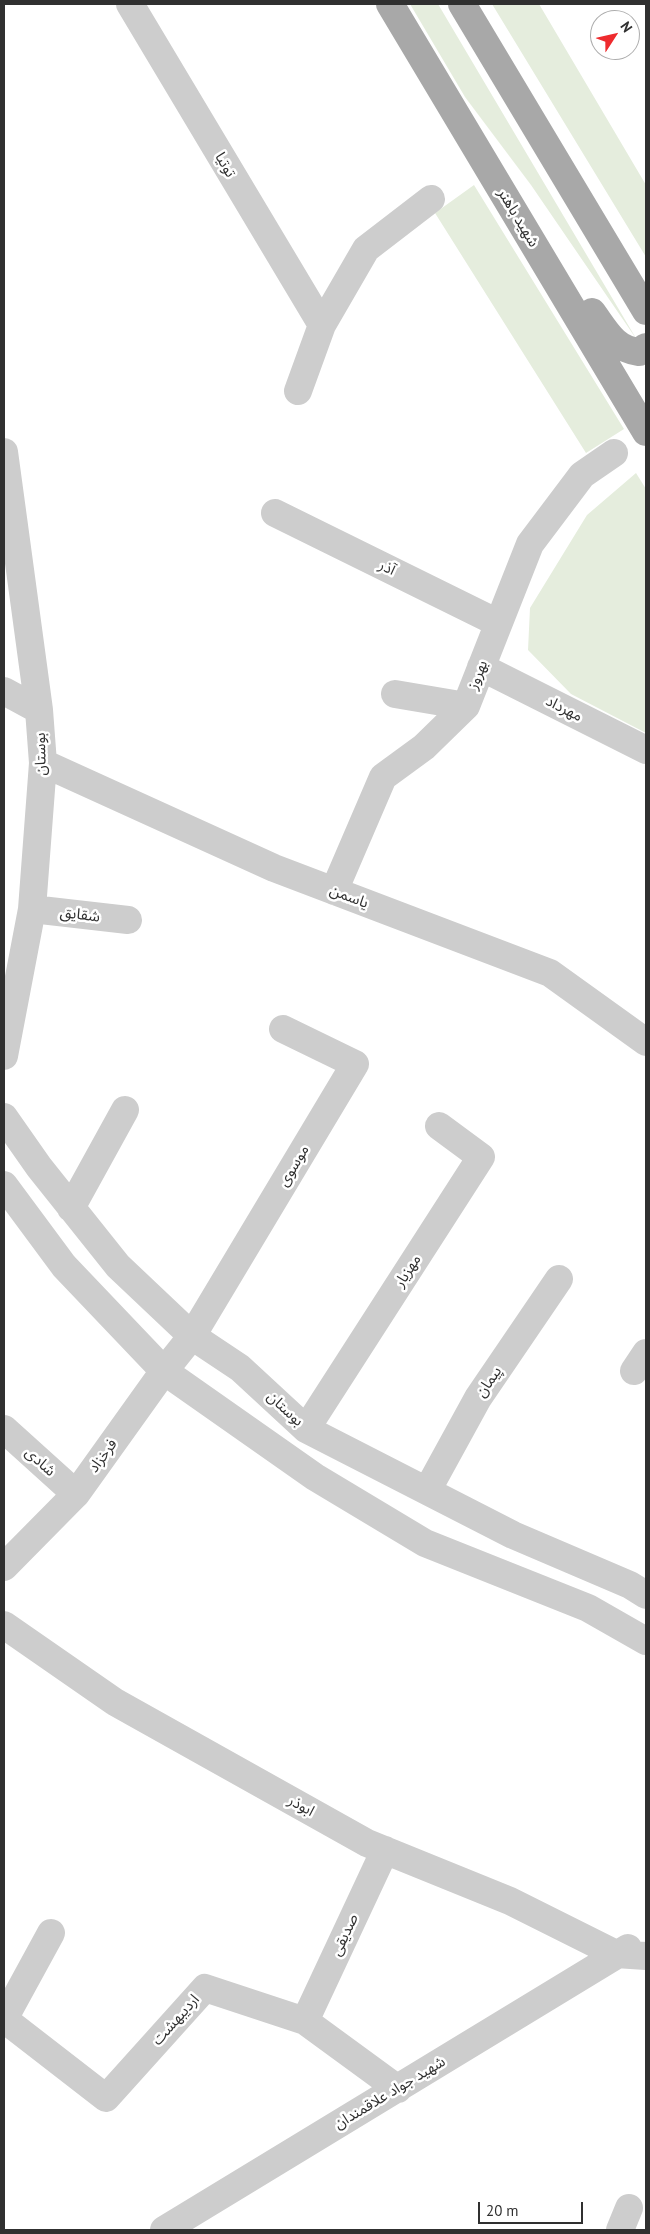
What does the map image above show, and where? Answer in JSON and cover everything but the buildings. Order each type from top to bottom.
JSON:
[{"type":"main road","name":"شهید باهنر","points":[[390,4],[646,432]]},
{"type":"main road","points":[[462,4],[646,311]]},
{"type":"main road","points":[[558,284],[588,307],[610,337],[625,350],[639,352],[646,347]]},
{"type":"street","name":"توتیا","points":[[130,4],[322,325]]},
{"type":"street","points":[[298,391],[322,325],[366,249],[431,199]]},
{"type":"street","name":"بوستان","points":[[4,452],[7,499],[39,710],[43,762],[32,909],[4,1056]]},
{"type":"street","name":"بهروز","points":[[334,891],[383,777],[424,747],[466,706],[530,544],[582,475],[614,453]]},
{"type":"street","name":"آذر","points":[[275,513],[498,624]]},
{"type":"street","name":"مهرداد","points":[[481,667],[646,750]]},
{"type":"street","points":[[4,691],[39,710]]},
{"type":"street","points":[[395,694],[466,706]]},
{"type":"street","name":"یاسمن","points":[[43,762],[274,868],[550,973],[646,1042]]},
{"type":"street","name":"شقایق","points":[[32,909],[128,920]]},
{"type":"street","name":"موسوی","points":[[192,1336],[355,1064],[283,1029]]},
{"type":"street","points":[[71,1208],[125,1110]]},
{"type":"street","name":"بوستان","points":[[4,1117],[39,1168],[118,1266],[192,1336],[240,1368],[306,1429],[512,1535],[630,1585],[646,1595]]},
{"type":"street","name":"مهزیار","points":[[306,1429],[481,1158],[439,1126]]},
{"type":"street","points":[[4,1185],[64,1266],[164,1371],[315,1477],[425,1543],[588,1608],[646,1642]]},
{"type":"street","name":"پیمان","points":[[427,1490],[478,1398],[559,1279]]},
{"type":"street","name":"فرخزاد","points":[[4,1567],[76,1494],[164,1371],[192,1336]]},
{"type":"street","name":"شادی","points":[[4,1429],[76,1494]]},
{"type":"street","name":"ابوذر","points":[[4,1625],[115,1702],[358,1838],[510,1901],[616,1954]]},
{"type":"street","name":"صدیقی","points":[[305,2020],[385,1850]]},
{"type":"street","points":[[4,2019],[51,1933]]},
{"type":"street","name":"شهید جواد علاقمندان","points":[[164,2230],[398,2089],[616,1954],[646,1940]]},
{"type":"street","points":[[616,1954],[646,1956]]},
{"type":"street","name":"اردیبهشت","points":[[4,2019],[106,2098],[205,1988],[305,2020],[398,2089]]},
{"type":"green space","points":[[410,4],[438,4],[637,340],[531,185],[465,97]]},
{"type":"green space","points":[[492,4],[539,4],[646,185],[646,257]]},
{"type":"green space","points":[[474,185],[624,429],[586,453],[435,213]]},
{"type":"green space","points":[[636,473],[646,489],[646,733],[571,694],[528,650],[530,608],[587,515]]}]
